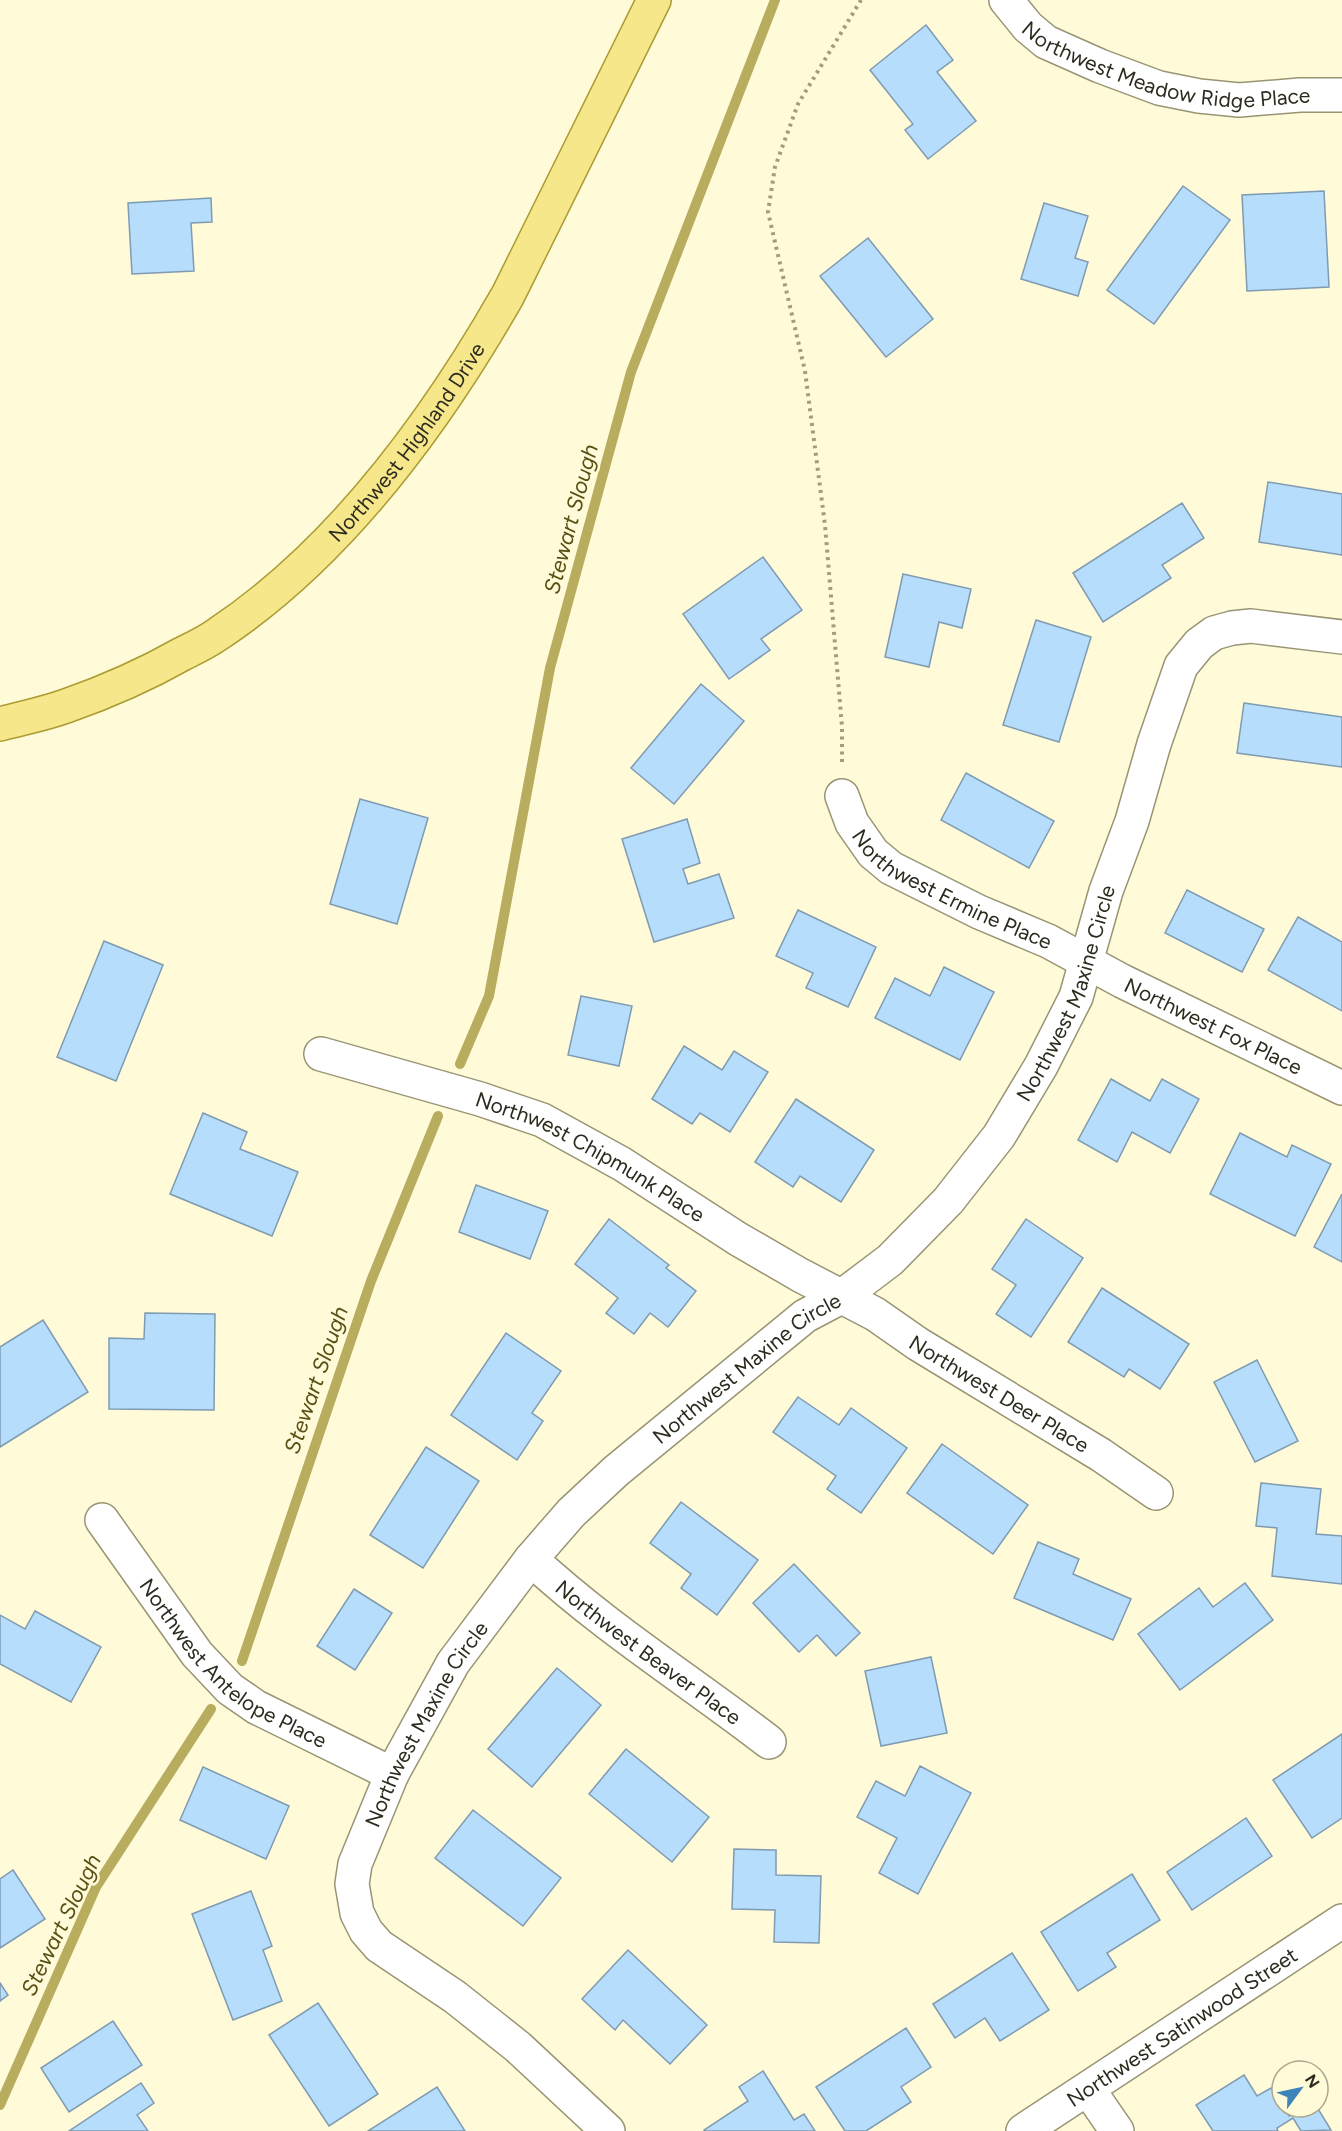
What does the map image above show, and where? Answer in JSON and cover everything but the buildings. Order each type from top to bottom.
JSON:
[{"type":"main road","name":"Northwest Highland Drive","points":[[0,724],[65,706],[146,674],[217,635],[281,587],[334,536],[396,463],[443,400],[484,336],[508,295],[654,0]]},
{"type":"street","name":"Northwest Meadow Ridge Place","points":[[1006,0],[1028,27],[1046,42],[1100,66],[1159,88],[1199,96],[1239,100],[1300,95],[1342,95]]},
{"type":"street","name":"Northwest Maxine Circle","points":[[608,2131],[518,2047],[455,1997],[379,1946],[366,1931],[357,1913],[352,1884],[355,1864],[393,1774],[453,1664],[531,1559],[572,1513],[616,1471],[805,1316],[841,1296],[890,1260],[948,1201],[999,1136],[1041,1066],[1076,997],[1106,891],[1132,820],[1154,744],[1181,666],[1199,644],[1214,633],[1242,627],[1342,637]]},
{"type":"street","name":"Northwest Ermine Place","points":[[842,796],[852,823],[873,853],[891,868],[979,912],[1086,960]]},
{"type":"street","name":"Northwest Fox Place","points":[[1086,960],[1122,981],[1342,1088]]},
{"type":"street","name":"Northwest Chipmunk Place","points":[[321,1054],[480,1099],[542,1120],[622,1164],[738,1239],[841,1296]]},
{"type":"street","name":"Northwest Deer Place","points":[[841,1296],[875,1314],[918,1344],[1101,1455],[1156,1493]]},
{"type":"street","name":"Northwest Antelope Place","points":[[102,1520],[197,1654],[230,1689],[256,1707],[393,1774]]},
{"type":"street","name":"Northwest Beaver Place","points":[[531,1559],[561,1587],[614,1629],[769,1742]]},
{"type":"street","name":"Northwest Satinwood Street","points":[[1023,2131],[1342,1921]]},
{"type":"street","points":[[1088,2089],[1117,2131]]},
{"type":"path","points":[[842,796],[842,727],[825,525],[805,371],[768,212],[775,167],[798,104],[861,0]]},
{"type":"waterway","name":"Stewart Slough","points":[[460,1064],[489,996],[550,668],[631,372],[775,0]]},
{"type":"waterway","name":"Stewart Slough","points":[[242,1661],[371,1281],[438,1116]]},
{"type":"waterway","name":"Stewart Slough","points":[[0,2105],[96,1887],[211,1709]]}]
